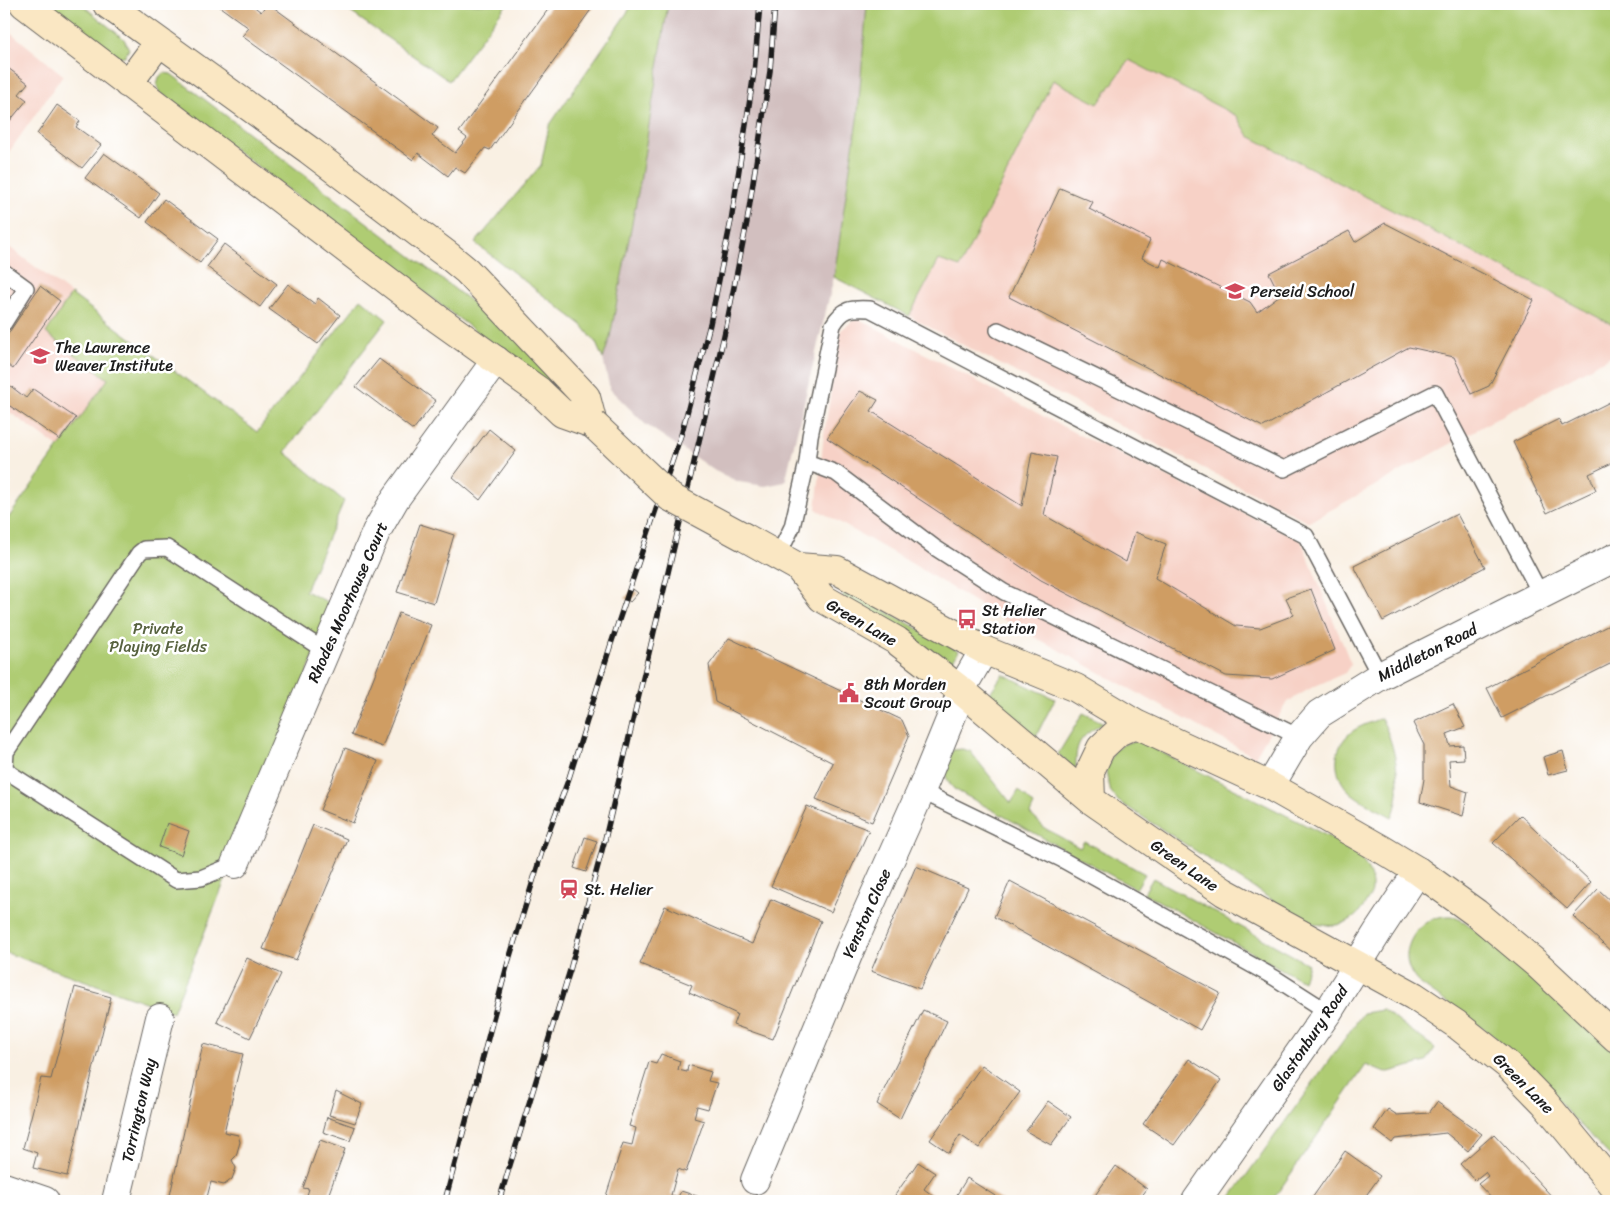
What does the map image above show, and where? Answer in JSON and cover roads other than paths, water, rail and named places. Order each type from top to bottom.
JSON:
[{"type":"main road","points":[[24,4],[422,307],[539,391],[562,413],[594,424],[670,497],[788,561]]},
{"type":"main road","points":[[107,4],[309,150],[467,271],[586,397],[594,424]]},
{"type":"main road","points":[[128,84],[158,42]]},
{"type":"main road","name":"Green Lane","points":[[788,561],[837,570],[984,650],[1076,688],[1136,724],[1270,786],[1418,872],[1476,913],[1538,965],[1616,1038]]},
{"type":"main road","name":"Green Lane","points":[[788,561],[822,598],[897,641],[962,691],[1091,800],[1224,892],[1358,964],[1414,996],[1456,1024],[1509,1066],[1546,1102],[1616,1189]]},
{"type":"main road","points":[[1091,800],[1090,771],[1101,748],[1118,732],[1136,724]]},
{"type":"street","name":"Rhodes Moorhouse Court","points":[[235,864],[376,532],[395,499],[496,360]]},
{"type":"street","name":"Middleton Road","points":[[1270,786],[1299,737],[1319,714],[1380,676],[1616,557]]},
{"type":"street","name":"Yenston Close","points":[[755,1180],[850,950],[921,791],[966,681],[984,650]]},
{"type":"street","name":"Glastonbury Road","points":[[1196,1201],[1328,1012],[1418,872]]},
{"type":"street","name":"Torrington Way","points":[[116,1201],[160,1018]]},
{"type":"street","points":[[4,1187],[45,1201]]},
{"type":"lane","points":[[4,272],[26,288],[4,323]]},
{"type":"lane","points":[[788,561],[792,527],[807,462],[810,436],[833,325],[840,314],[855,308],[870,309],[1306,536],[1380,676]]},
{"type":"lane","points":[[998,330],[1284,469],[1435,392],[1541,595]]},
{"type":"lane","points":[[807,462],[836,473],[934,547],[1004,592],[1299,737]]},
{"type":"lane","points":[[235,864],[201,878],[176,880],[11,774],[5,769],[6,752],[139,553],[144,549],[167,548],[325,651]]},
{"type":"lane","points":[[921,791],[1061,859],[1275,978],[1328,1012]]},
{"type":"railway","points":[[445,1201],[507,966],[545,842],[569,778],[611,644],[682,432],[710,324],[731,221],[754,73],[760,4]]},
{"type":"railway","points":[[499,1201],[570,970],[605,839],[726,327],[747,222],[770,71],[775,4]]},
{"type":"place","name":"Perseid School","points":[[1235,291]]},
{"type":"place","name":"The Lawrence Weaver Institute","points":[[40,356]]},
{"type":"place","name":"St Helier Station","points":[[967,619]]},
{"type":"place","name":"8th Morden Scout Group","points":[[849,693]]},
{"type":"place","name":"St. Helier","points":[[569,889]]},
{"type":"park label","name":"Private Playing Fields","points":[[158,637]]}]
